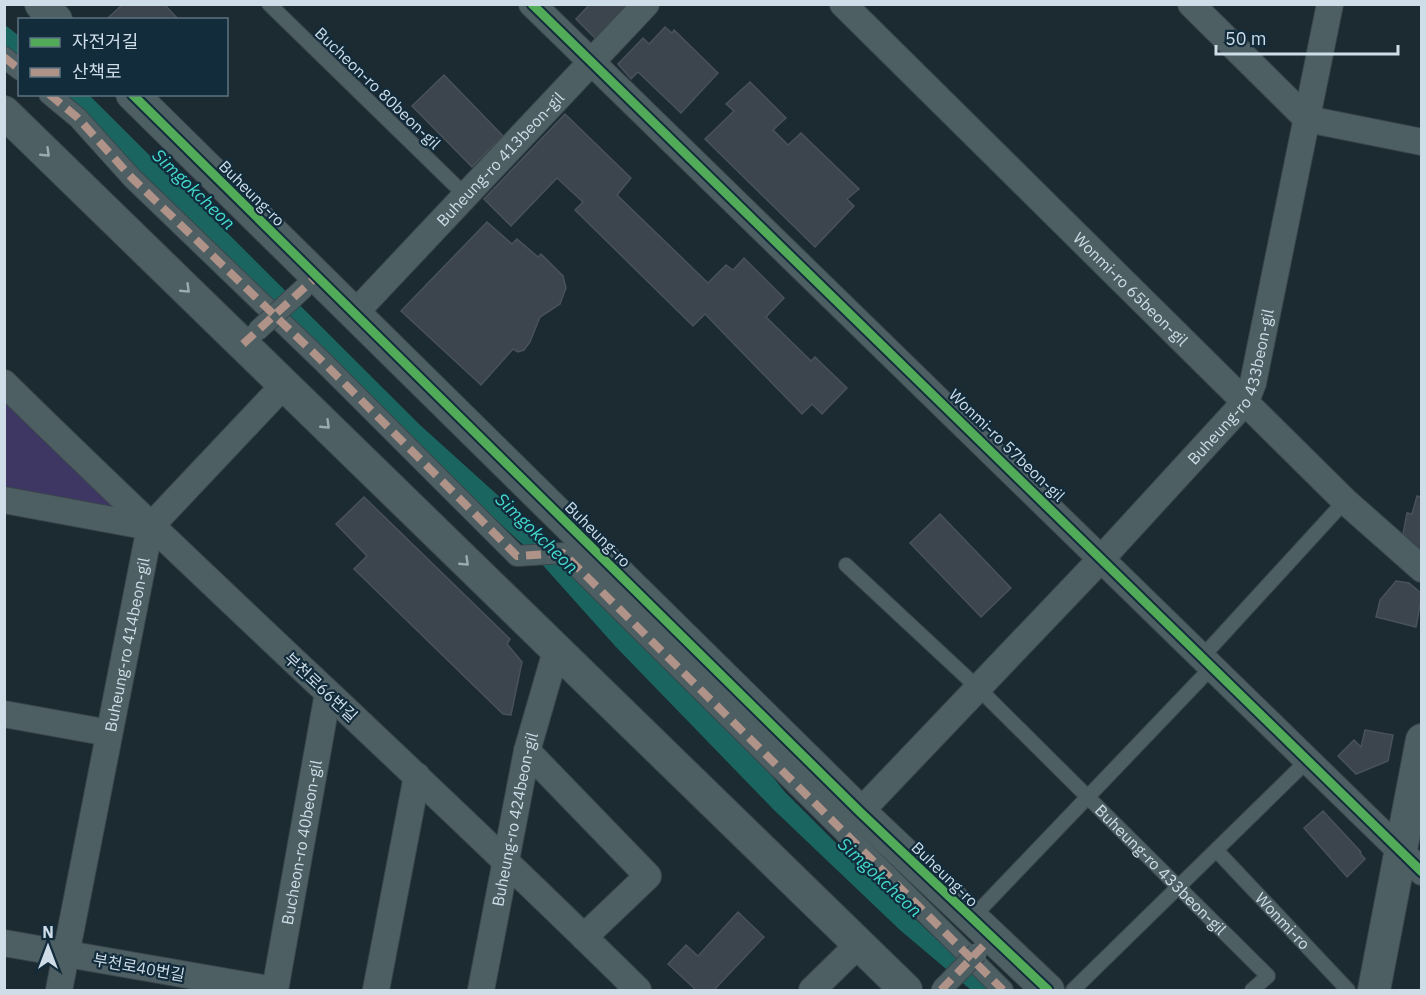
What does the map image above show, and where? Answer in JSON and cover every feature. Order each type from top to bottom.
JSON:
[{"type":"street","points":[[41,4],[54,18]]},
{"type":"street","name":"Wonmi-ro 57beon-gil","points":[[532,4],[1400,849]]},
{"type":"street","name":"Buheung-ro 413beon-gil","points":[[354,314],[646,4]]},
{"type":"street","name":"Wonmi-ro 65beon-gil","points":[[843,4],[1345,501],[1422,569]]},
{"type":"street","points":[[1191,4],[1307,119],[1422,142]]},
{"type":"street","name":"Buheung-ro 433beon-gil","points":[[860,812],[1102,558],[1246,401],[1253,383],[1330,4]]},
{"type":"street","points":[[4,57],[18,68]]},
{"type":"street","points":[[51,96],[78,118],[132,178],[324,362],[517,556],[563,553],[1003,990]]},
{"type":"street","name":"Buheung-ro","points":[[134,96],[310,282],[354,314],[860,812],[980,937],[1048,990]]},
{"type":"street","points":[[4,112],[250,338],[284,385],[906,990]]},
{"type":"street","points":[[250,338],[310,282]]},
{"type":"street","name":"부천로66번길","points":[[4,383],[150,527],[505,858],[638,990]]},
{"type":"street","points":[[4,500],[150,527],[284,385]]},
{"type":"street","name":"Buheung-ro 414beon-gil","points":[[59,990],[150,527]]},
{"type":"street","name":"Buheung-ro 424beon-gil","points":[[481,990],[526,751],[556,651]]},
{"type":"street","name":"Bucheon-ro 40beon-gil","points":[[274,990],[328,693]]},
{"type":"street","points":[[4,714],[109,733]]},
{"type":"street","points":[[1374,990],[1422,740]]},
{"type":"street","points":[[526,751],[648,876],[584,937]]},
{"type":"street","points":[[376,990],[417,776]]},
{"type":"street","points":[[1400,849],[1422,872]]},
{"type":"street","points":[[940,990],[980,937]]},
{"type":"street","name":"부천로40번길","points":[[4,943],[274,990]]},
{"type":"street","points":[[812,990],[859,944]]},
{"type":"lane","name":"Bucheon-ro 80beon-gil","points":[[269,4],[465,195]]},
{"type":"lane","points":[[1088,798],[1345,501]]},
{"type":"lane","name":"Buheung-ro 433beon-gil","points":[[846,565],[977,687],[1268,976],[1252,990]]},
{"type":"lane","points":[[1073,990],[1309,759]]},
{"type":"lane","name":"Buheung-ro","points":[[980,937],[1088,798]]},
{"type":"lane","name":"Wonmi-ro","points":[[1217,851],[1348,990]]},
{"type":"shaded area","points":[[4,401],[121,513],[5,490]]},
{"type":"water","points":[[4,24],[18,35],[18,63],[5,52]]},
{"type":"water","name":"Simgokcheon","points":[[59,96],[90,96],[420,425],[534,528],[744,741],[785,792],[990,990],[971,990],[900,930],[774,810],[616,647],[531,552],[424,454]]},
{"type":"building","points":[[123,4],[164,4],[177,18],[108,18]]},
{"type":"building","points":[[590,4],[638,4],[599,42],[576,19]]},
{"type":"building","points":[[665,27],[672,33],[674,30],[718,73],[681,113],[638,72],[631,79],[618,64],[643,38],[649,44]]},
{"type":"building","points":[[444,75],[503,136],[472,167],[412,106]]},
{"type":"building","points":[[750,82],[786,118],[773,130],[788,145],[801,133],[859,189],[847,199],[854,206],[815,247],[705,139],[734,111],[726,104]]},
{"type":"building","points":[[565,114],[631,178],[617,195],[708,283],[726,265],[733,270],[744,258],[784,298],[766,317],[811,361],[815,357],[847,388],[822,414],[812,404],[802,414],[705,314],[693,326],[575,210],[583,202],[557,178],[511,226],[484,199]]},
{"type":"building","points":[[487,222],[512,244],[517,239],[538,257],[541,254],[563,276],[566,288],[560,304],[540,317],[530,342],[524,350],[518,352],[513,349],[481,385],[401,311]]},
{"type":"building","points":[[1417,496],[1422,497],[1422,552],[1403,534],[1407,513],[1412,514]]},
{"type":"building","points":[[364,497],[510,639],[507,644],[522,662],[511,715],[503,714],[354,569],[367,556],[336,524]]},
{"type":"building","points":[[940,514],[1011,588],[981,617],[910,543]]},
{"type":"building","points":[[1396,581],[1409,583],[1422,594],[1416,627],[1376,617],[1380,600]]},
{"type":"building","points":[[1365,730],[1393,735],[1388,761],[1356,774],[1338,756],[1354,740],[1361,747]]},
{"type":"building","points":[[1323,811],[1365,859],[1347,877],[1304,828]]},
{"type":"building","points":[[738,912],[764,937],[714,990],[696,990],[668,964],[686,945],[698,956]]},
{"type":"marked path","points":[[4,57],[18,68]]},
{"type":"marked path","points":[[51,96],[78,118],[132,178],[323,362],[517,556],[563,553],[1003,990]]},
{"type":"marked path","points":[[243,344],[316,277]]},
{"type":"marked path","points":[[941,990],[991,938]]},
{"type":"cycle path","points":[[532,4],[1422,872]]},
{"type":"cycle path","points":[[134,96],[860,812],[1048,990]]}]
